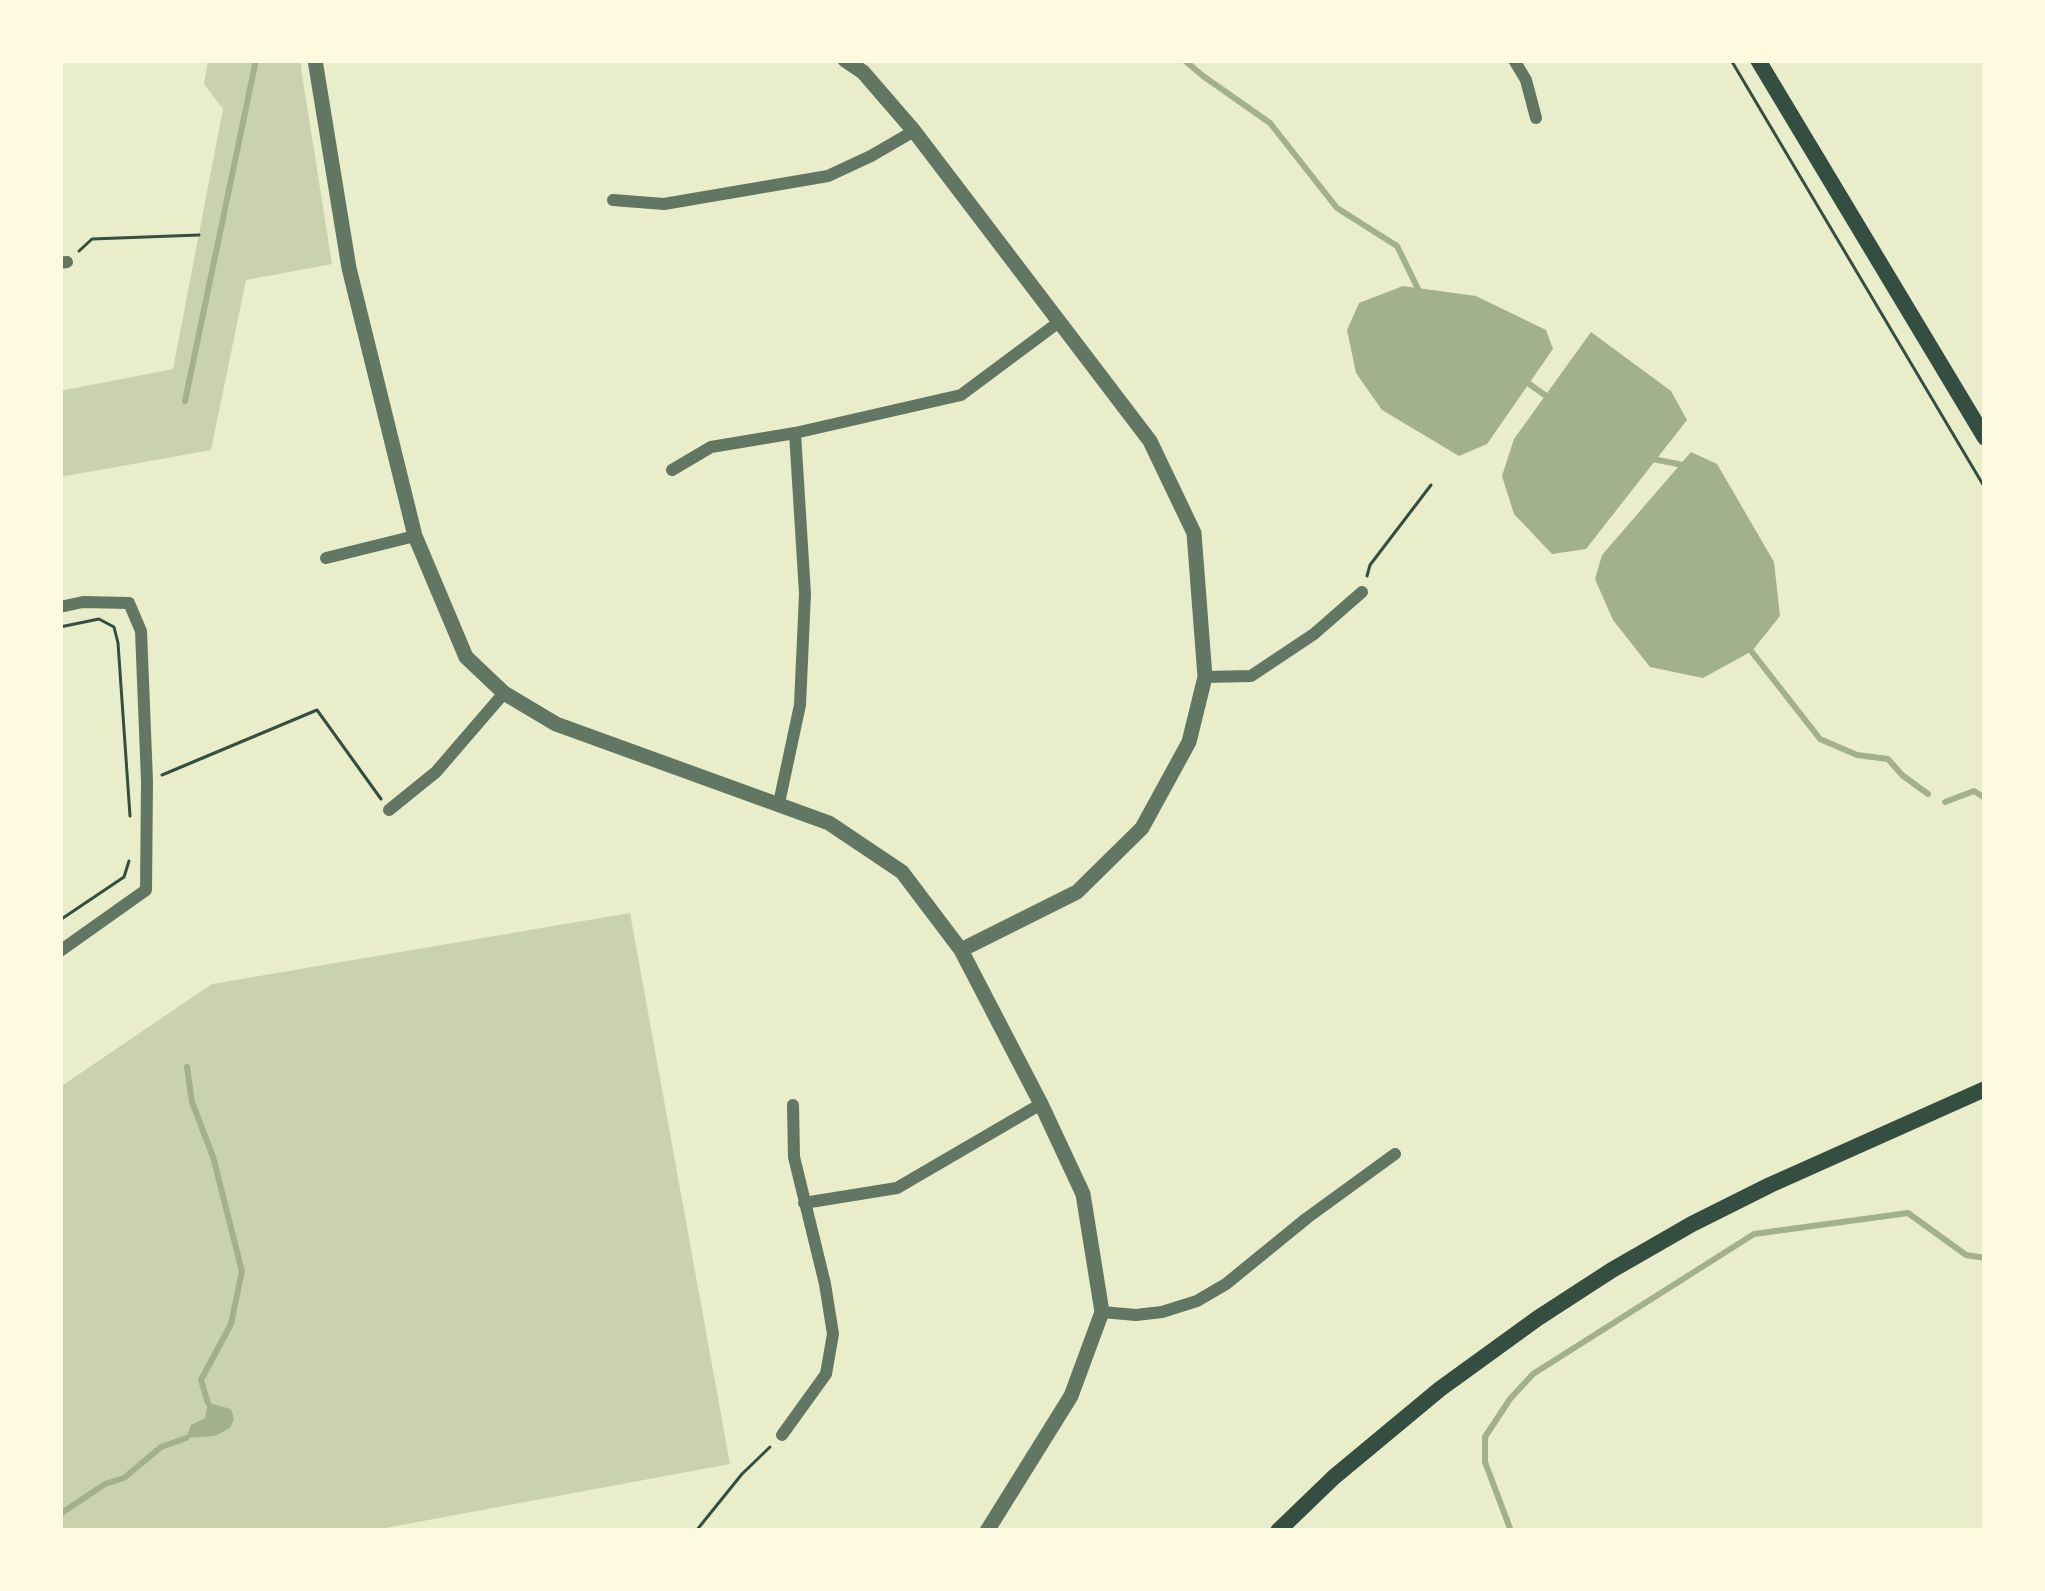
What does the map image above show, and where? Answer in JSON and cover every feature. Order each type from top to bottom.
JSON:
[{"type":"main road","points":[[1758,60],[1985,438]]},
{"type":"main road","points":[[1278,1531],[1425,1401],[1612,1270],[1770,1184],[1985,1090]]},
{"type":"street","points":[[315,60],[350,268],[415,536],[466,657],[505,694],[556,724],[829,823],[902,872],[961,950],[1083,1194],[1102,1312],[1071,1396],[987,1531]]},
{"type":"street","points":[[845,60],[863,72],[914,131],[1150,441],[1194,532],[1204,677],[1189,742],[1142,828],[1077,892],[961,950]]},
{"type":"street","points":[[1514,60],[1526,80],[1535,118]]},
{"type":"street","points":[[613,200],[664,205],[829,176],[914,131]]},
{"type":"street","points":[[672,470],[711,447],[795,434],[961,395],[1059,322]]},
{"type":"street","points":[[778,803],[800,705],[804,616],[795,434]]},
{"type":"street","points":[[326,558],[415,536]]},
{"type":"street","points":[[1204,677],[1251,676],[1314,634],[1363,592]]},
{"type":"street","points":[[60,607],[83,602],[129,603],[141,632],[147,782],[146,890],[60,951]]},
{"type":"street","points":[[389,810],[436,772],[505,694]]},
{"type":"street","points":[[805,1203],[897,1188],[1041,1104]]},
{"type":"street","points":[[782,1435],[826,1374],[833,1334],[794,1157],[793,1105]]},
{"type":"street","points":[[1102,1312],[1162,1312],[1197,1301],[1226,1284],[1395,1154]]},
{"type":"path","points":[[1731,60],[1985,488]]},
{"type":"path","points":[[64,263],[92,239],[199,235]]},
{"type":"path","points":[[1370,565],[1431,485]]},
{"type":"path","points":[[60,627],[99,619],[114,627],[130,830]]},
{"type":"path","points":[[179,767],[317,710],[389,810]]},
{"type":"path","points":[[60,920],[124,877],[132,853]]},
{"type":"path","points":[[697,1531],[742,1474],[782,1435]]},
{"type":"shaded area","points":[[208,60],[302,60],[332,264],[246,280],[211,450],[60,477],[60,391],[173,369],[223,109],[204,84]]},
{"type":"shaded area","points":[[1403,286],[1476,296],[1546,330],[1553,349],[1487,444],[1459,456],[1382,410],[1356,373],[1347,330],[1359,303]]},
{"type":"shaded area","points":[[1591,332],[1671,391],[1687,420],[1586,549],[1552,554],[1514,514],[1502,476],[1514,439]]},
{"type":"shaded area","points":[[1691,452],[1717,464],[1774,562],[1780,616],[1752,651],[1703,678],[1650,667],[1613,620],[1595,579],[1602,555]]},
{"type":"shaded area","points":[[630,913],[730,1464],[369,1531],[60,1531],[60,1087],[212,984]]},
{"type":"shaded area","points":[[208,1403],[231,1409],[230,1428],[215,1436],[186,1438],[191,1425],[205,1418]]},
{"type":"waterway","points":[[185,401],[256,60]]},
{"type":"waterway","points":[[1184,60],[1270,123],[1337,208],[1397,246],[1420,293]]},
{"type":"waterway","points":[[1525,381],[1549,398]]},
{"type":"waterway","points":[[1648,458],[1688,466]]},
{"type":"waterway","points":[[1748,647],[1820,739],[1857,755],[1888,759],[1928,794]]},
{"type":"waterway","points":[[1945,802],[1974,791],[1985,798]]},
{"type":"waterway","points":[[187,1067],[192,1102],[213,1157],[242,1271],[231,1324],[201,1380],[208,1403]]},
{"type":"waterway","points":[[1511,1531],[1485,1462],[1485,1437],[1510,1399],[1533,1374],[1754,1234],[1908,1213],[1966,1255],[1985,1258]]},
{"type":"waterway","points":[[60,1514],[105,1484],[124,1478],[161,1447],[186,1438]]}]
